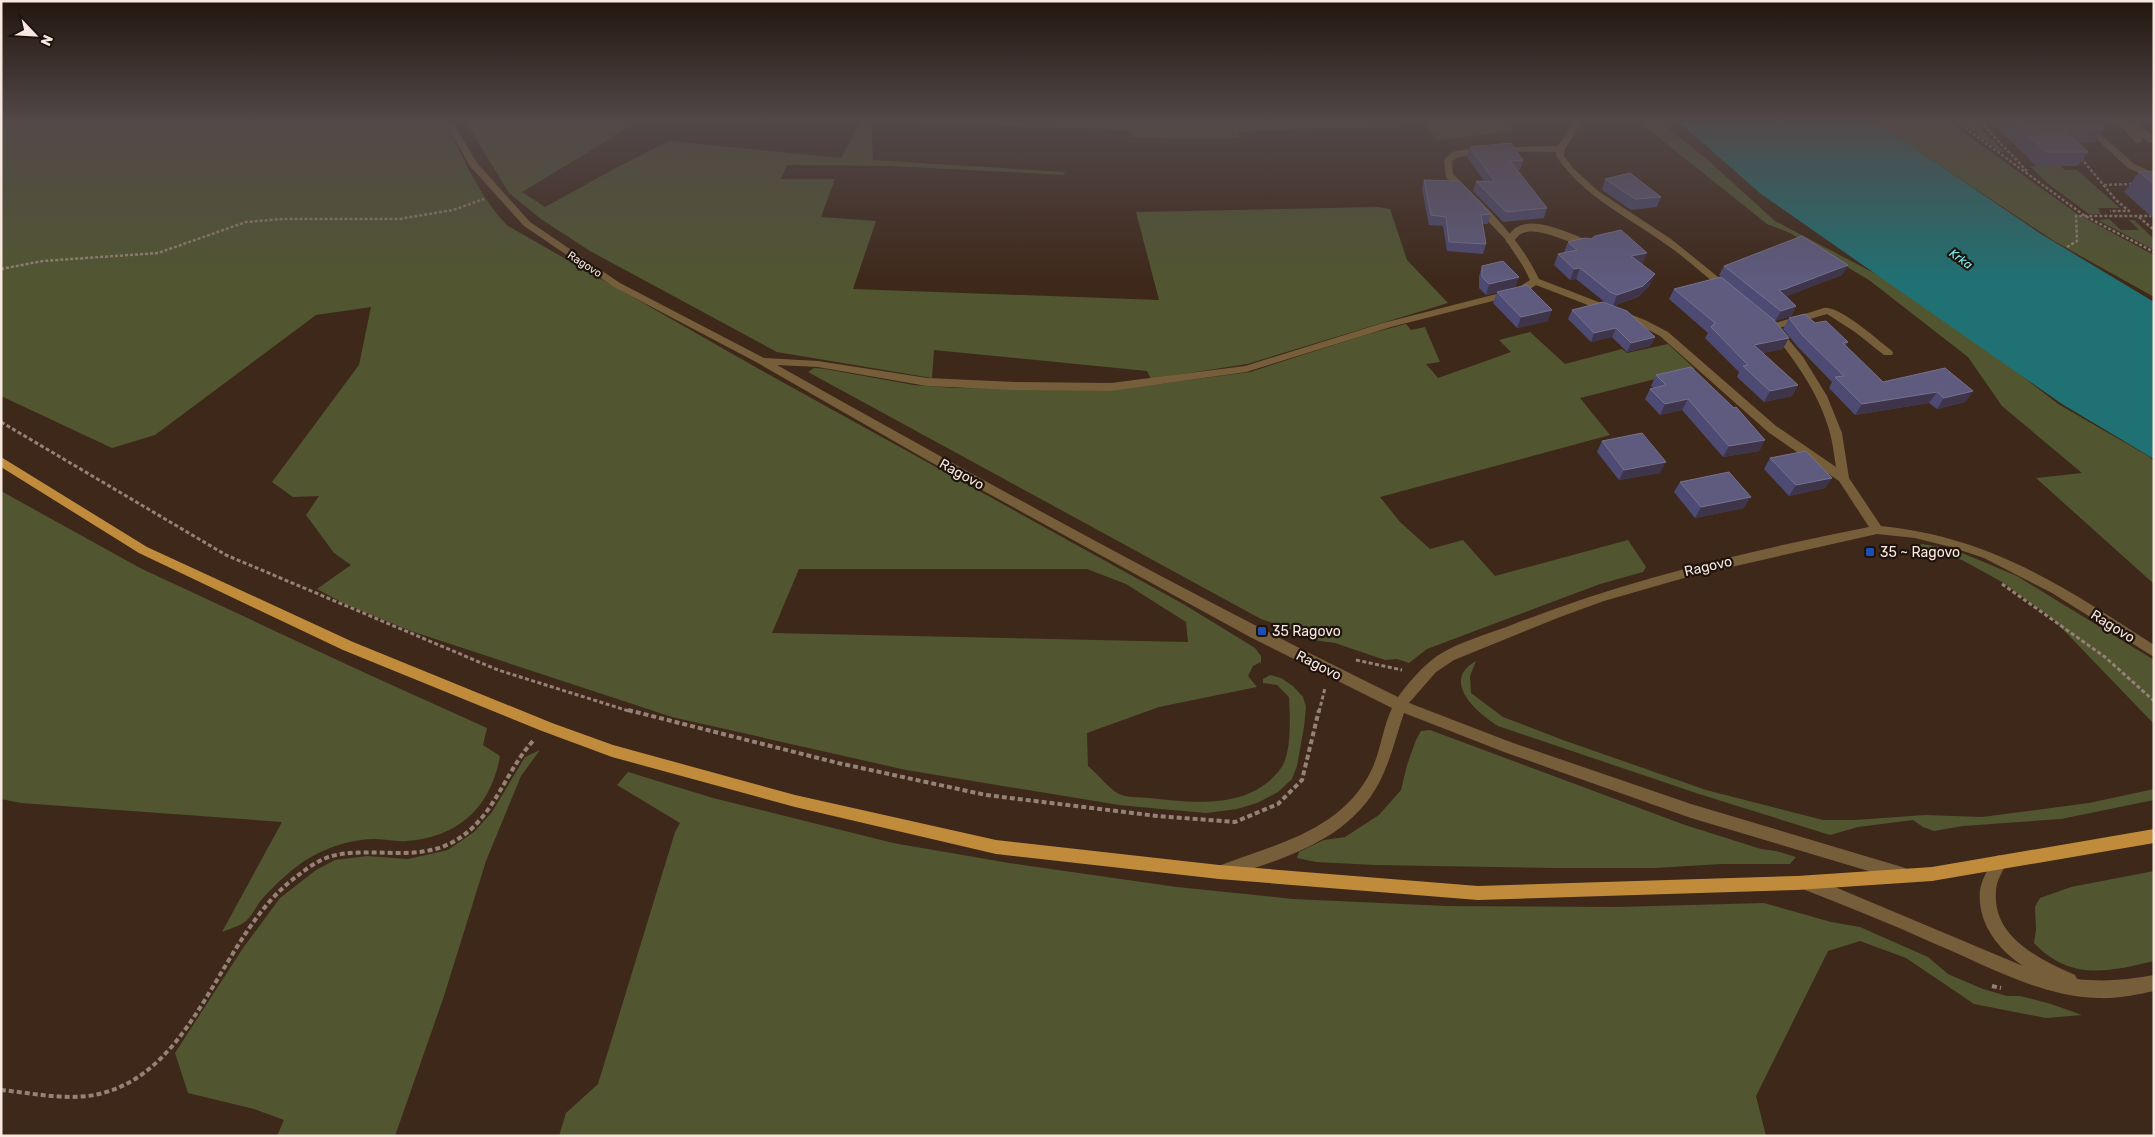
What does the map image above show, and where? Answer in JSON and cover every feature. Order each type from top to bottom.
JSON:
[{"type":"main road","points":[[1,461],[143,550],[348,646],[547,727],[612,751],[796,801],[996,847],[1219,872],[1478,893],[1803,882],[1902,874],[1932,874],[2154,836]]},
{"type":"street","name":"Ragovo","points":[[483,175],[527,224],[617,285],[760,360],[931,457],[1238,623],[1400,705],[1424,675],[1442,659],[1564,610],[1651,581],[1712,564],[1876,530],[1902,531],[1950,541],[1997,558],[2042,581],[2154,652]]},
{"type":"street","points":[[1450,175],[1510,240],[1528,263],[1535,281],[1641,322],[1664,334],[1772,428],[1843,478],[1876,530]]},
{"type":"street","points":[[1575,175],[1594,191],[1668,241],[1738,298]]},
{"type":"street","name":"Ragovo","points":[[760,360],[818,364],[927,382],[1111,387],[1246,369],[1387,324],[1520,291],[1535,281]]},
{"type":"street","points":[[1843,478],[1836,433],[1822,396],[1799,359],[1770,324],[1828,310],[1859,330],[1888,353]]},
{"type":"street","points":[[1219,872],[1284,851],[1320,834],[1348,813],[1368,790],[1384,757],[1400,705],[1509,748],[1691,811],[1902,874]]},
{"type":"street","points":[[1999,862],[1988,890],[1989,912],[1996,930],[2017,953],[2040,969],[2087,989]]},
{"type":"street","points":[[1803,882],[1855,901],[1995,964],[2053,984],[2101,990],[2139,987],[2154,983]]},
{"type":"lane","points":[[1510,240],[1518,231],[1525,228],[1543,228],[1586,244]]},
{"type":"path","points":[[2030,175],[2085,216],[2154,252]]},
{"type":"path","points":[[2031,175],[2034,178]]},
{"type":"path","points":[[2097,175],[2129,211],[2110,212],[2114,216]]},
{"type":"path","points":[[2104,185],[2139,184]]},
{"type":"path","points":[[1,269],[43,261],[158,253],[246,222],[282,219],[399,220],[453,210],[499,194]]},
{"type":"path","points":[[2067,247],[2077,241],[2076,216],[2151,216]]},
{"type":"path","points":[[2138,217],[2154,230]]},
{"type":"path","points":[[1,422],[226,555],[498,670],[649,717],[838,763],[986,795],[1157,816],[1235,822],[1278,804],[1302,780],[1328,670]]},
{"type":"path","points":[[1999,582],[2105,657],[2154,700]]},
{"type":"path","points":[[1,1090],[67,1096],[103,1093],[129,1084],[154,1065],[185,1028],[268,902],[290,882],[315,863],[335,856],[363,852],[426,851],[450,843],[486,814],[521,752],[547,727]]},
{"type":"green space","points":[[1,175],[472,175],[489,203],[508,226],[759,369],[1185,605],[1255,648],[1261,656],[1261,662],[1253,666],[1248,676],[1257,687],[1159,707],[1087,733],[1088,766],[1119,794],[1184,801],[1220,801],[1254,791],[1269,782],[1285,761],[1289,744],[1290,723],[1289,697],[1277,685],[1263,683],[1263,679],[1270,675],[1281,678],[1293,686],[1303,697],[1306,707],[1297,766],[1292,779],[1278,792],[1257,803],[1237,809],[1206,813],[1119,805],[906,770],[672,717],[411,631],[343,603],[317,589],[351,565],[334,553],[306,515],[319,496],[293,497],[272,482],[359,365],[371,307],[316,315],[155,435],[112,448],[1,396]],"holes":[[[799,569],[1087,569],[1126,584],[1186,622],[1188,642],[772,633]]]},
{"type":"green space","points":[[498,175],[550,175],[522,192],[545,207],[603,175],[783,175],[781,179],[835,179],[821,217],[876,221],[853,289],[1159,300],[1136,212],[1377,207],[1390,209],[1407,260],[1448,303],[1247,364],[1151,379],[1147,371],[934,350],[932,378],[777,352],[590,251],[541,219],[509,193]]},
{"type":"green space","points":[[1706,175],[1724,175],[1775,221],[1891,282],[1963,330],[2058,404],[2150,457],[2154,462],[2154,584],[2036,478],[2082,473],[2002,406],[1968,357],[1869,280],[1790,233],[1767,224]]},
{"type":"green space","points":[[1955,175],[2023,175],[2079,215],[2154,255],[2154,297],[2054,241]]},
{"type":"green space","points":[[2039,175],[2083,175],[2120,208],[2098,208],[2101,214],[2089,214]]},
{"type":"green space","points":[[2109,219],[2121,230],[2139,230],[2129,220],[2134,220],[2154,239],[2154,250],[2098,220]]},
{"type":"green space","points":[[1406,324],[1411,330],[1425,327],[1440,362],[1426,364],[1438,378],[1511,352],[1499,340],[1530,332],[1565,364],[1622,349],[1627,353],[1668,344],[1695,369],[1580,398],[1610,435],[1380,497],[1400,522],[1430,549],[1463,540],[1495,576],[1628,540],[1646,567],[1643,572],[1600,584],[1427,649],[1409,663],[1397,659],[1385,660],[1335,643],[1313,640],[1288,628],[1261,619],[808,372],[814,368],[825,369],[914,385],[954,388],[1121,389],[1250,372],[1365,335]]},
{"type":"green space","points":[[1,491],[140,568],[487,728],[483,745],[500,756],[496,774],[489,790],[470,816],[457,826],[442,833],[426,838],[403,841],[373,839],[356,841],[341,844],[318,853],[298,866],[279,882],[262,899],[246,921],[222,932],[282,822],[21,803],[1,799]]},
{"type":"green space","points":[[1922,544],[1955,550],[2017,576],[2154,660],[2154,724],[2053,619],[2002,582],[1962,560],[1916,546]]},
{"type":"green space","points":[[1476,661],[1470,676],[1471,693],[1503,717],[1706,790],[1823,820],[1855,820],[1925,815],[1982,817],[2089,803],[2154,789],[2154,800],[2061,819],[1963,826],[1934,831],[1923,827],[1913,820],[1858,827],[1830,835],[1699,794],[1498,726],[1472,705],[1462,687],[1461,678],[1466,669]]},
{"type":"green space","points":[[1430,730],[1685,825],[1761,849],[1796,857],[1790,864],[1721,864],[1655,868],[1375,865],[1316,862],[1297,858],[1299,852],[1324,840],[1345,837],[1379,815],[1401,790],[1407,765],[1421,731]]},
{"type":"green space","points":[[540,750],[521,776],[486,861],[444,996],[395,1136],[277,1136],[284,1120],[254,1109],[188,1093],[175,1053],[243,948],[280,898],[316,870],[335,860],[367,856],[408,859],[448,850],[474,832],[492,812],[525,757]]},
{"type":"green space","points":[[628,772],[713,798],[893,843],[1009,863],[1177,887],[1293,899],[1446,906],[1618,907],[1764,903],[1831,922],[1860,927],[1928,957],[1948,974],[1983,989],[2007,996],[2020,996],[2051,1004],[2082,1015],[2046,1018],[1974,1004],[1906,958],[1860,941],[1828,951],[1756,1096],[1766,1136],[559,1136],[566,1113],[598,1084],[675,832],[680,823],[617,785]]},
{"type":"green space","points":[[2154,871],[2154,961],[2105,970],[2076,968],[2061,963],[2034,943],[2036,930],[2035,907],[2040,898],[2071,887]]},
{"type":"water","name":"Krka","points":[[1739,175],[1954,175],[2041,234],[2154,302],[2154,459],[2062,404],[1761,194]]},
{"type":"building","points":[[1490,175],[1521,175],[1547,208],[1506,212],[1476,181],[1495,182]]},
{"type":"building","points":[[1621,175],[1633,175],[1661,197],[1635,199],[1605,179]]},
{"type":"building","points":[[2143,175],[2154,175],[2154,184]]},
{"type":"building","points":[[1424,180],[1459,181],[1491,214],[1481,215],[1486,244],[1449,242],[1446,217],[1431,215]]},
{"type":"building","points":[[1621,230],[1647,253],[1631,256],[1655,274],[1643,286],[1617,295],[1610,292],[1580,268],[1574,269],[1558,254],[1577,250],[1568,242],[1585,238],[1591,239],[1595,236]]},
{"type":"building","points":[[1802,236],[1848,265],[1779,290],[1796,306],[1781,311],[1724,266]]},
{"type":"building","points":[[1503,261],[1519,277],[1489,284],[1482,277],[1482,266]]},
{"type":"building","points":[[1721,277],[1774,320],[1789,338],[1754,345],[1798,385],[1770,391],[1743,366],[1748,365],[1711,327],[1715,323],[1674,289]]},
{"type":"building","points":[[1527,285],[1552,310],[1521,317],[1497,292]]},
{"type":"building","points":[[1603,302],[1627,311],[1655,337],[1631,343],[1616,328],[1594,333],[1572,310]]},
{"type":"building","points":[[1805,314],[1815,323],[1826,321],[1848,342],[1843,343],[1883,382],[1945,368],[1973,391],[1944,398],[1937,392],[1862,404],[1835,377],[1844,376],[1803,336],[1789,318]]},
{"type":"building","points":[[1691,367],[1734,408],[1736,407],[1765,440],[1729,446],[1688,399],[1665,404],[1650,389],[1666,385],[1656,375]]},
{"type":"building","points":[[1642,433],[1666,462],[1624,470],[1602,441]]},
{"type":"building","points":[[1806,451],[1832,478],[1796,485],[1770,458]]},
{"type":"building","points":[[1729,472],[1751,497],[1701,507],[1680,482]]},
{"type":"place","name":"35 ~ Ragovo","points":[[1870,552]]},
{"type":"place","name":"35 Ragovo","points":[[1262,631]]}]
